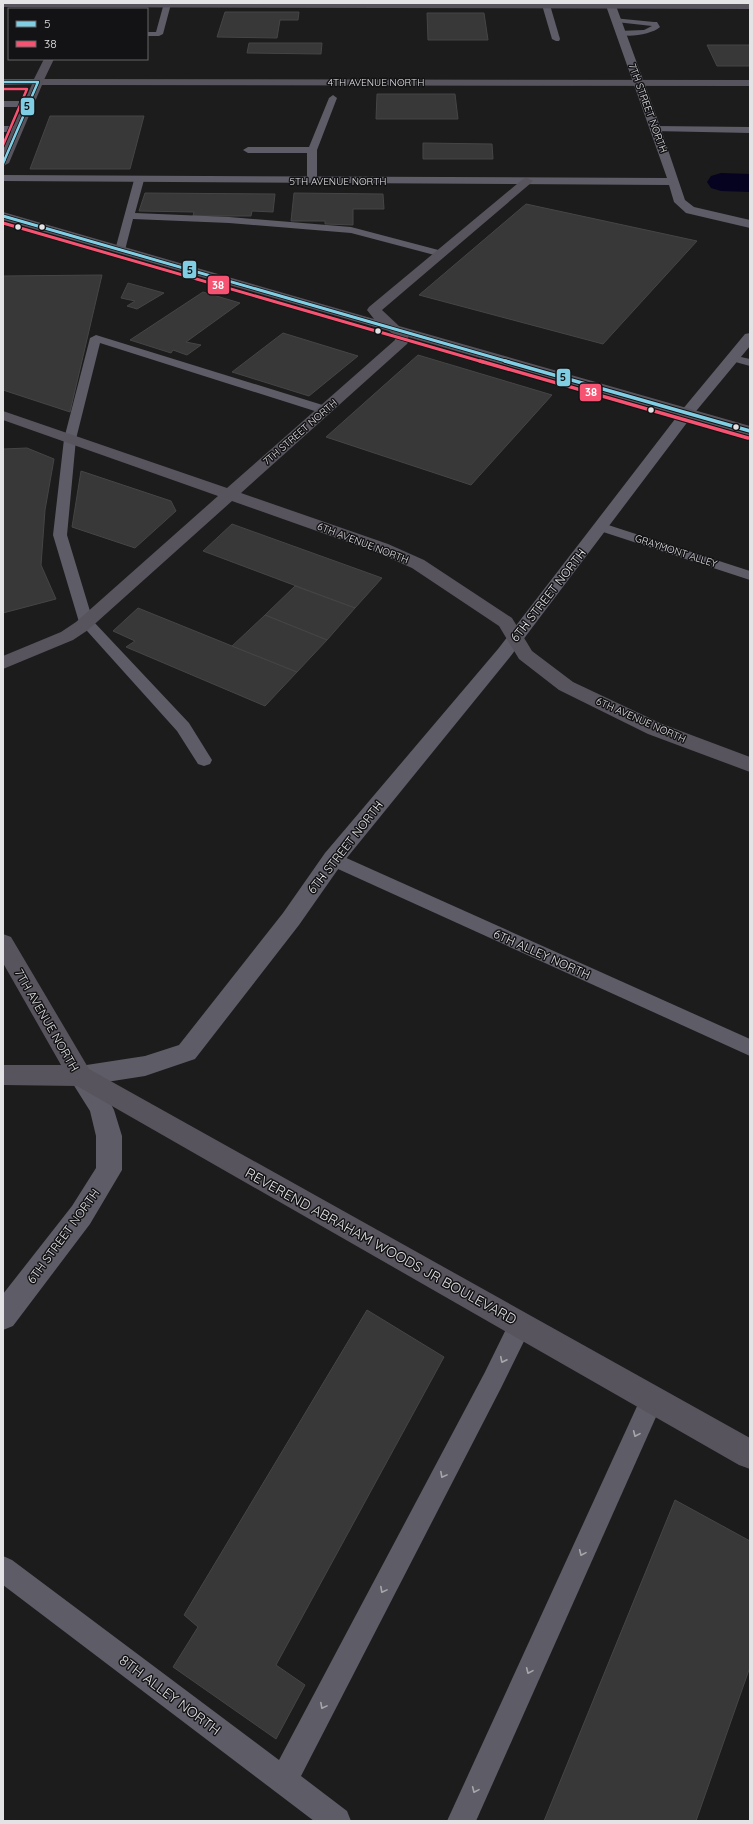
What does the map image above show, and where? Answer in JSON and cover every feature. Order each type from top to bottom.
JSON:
[{"type":"main road","points":[[3,4],[610,4],[750,6]]},
{"type":"main road","points":[[38,82],[49,60]]},
{"type":"main road","name":"4TH AVENUE NORTH","points":[[3,82],[38,82]]},
{"type":"street","name":"7TH STREET NORTH","points":[[610,4],[656,129],[680,202],[690,210],[750,224]]},
{"type":"street","name":"4TH AVENUE NORTH","points":[[38,82],[750,84]]},
{"type":"street","points":[[3,163],[38,82]]},
{"type":"street","name":"5TH AVENUE NORTH","points":[[3,178],[673,182]]},
{"type":"street","points":[[395,329],[382,319],[374,310],[527,181]]},
{"type":"street","points":[[3,216],[750,431]]},
{"type":"street","name":"7TH STREET NORTH","points":[[3,663],[68,636],[86,622],[402,341],[401,334],[395,329]]},
{"type":"street","name":"6TH STREET NORTH","points":[[3,1316],[81,1215],[110,1170],[109,1136],[102,1110],[94,1094],[80,1076],[145,1066],[186,1052],[291,919],[333,860],[515,638],[602,527],[687,413],[741,360],[750,337]]},
{"type":"street","name":"6TH AVENUE NORTH","points":[[3,415],[382,548],[418,564],[506,622],[525,655],[566,686],[655,729],[750,765]]},
{"type":"street","name":"7TH AVENUE NORTH","points":[[3,943],[80,1076]]},
{"type":"street","name":"REVEREND ABRAHAM WOODS JR BOULEVARD","points":[[3,1075],[80,1076],[750,1454]]},
{"type":"lane","points":[[163,19],[168,4]]},
{"type":"lane","points":[[546,5],[556,39]]},
{"type":"lane","points":[[152,18],[163,19]]},
{"type":"lane","points":[[148,34],[154,22],[163,19]]},
{"type":"lane","points":[[616,20],[644,22],[654,24],[656,27],[646,32],[621,33]]},
{"type":"lane","points":[[312,181],[312,150],[333,98]]},
{"type":"lane","points":[[3,104],[28,104]]},
{"type":"lane","points":[[3,129],[18,129]]},
{"type":"lane","points":[[656,129],[750,130]]},
{"type":"lane","points":[[248,150],[312,150]]},
{"type":"lane","points":[[120,250],[138,180]]},
{"type":"lane","points":[[129,216],[229,220],[351,230],[442,254]]},
{"type":"lane","points":[[204,760],[183,727],[86,622],[60,535],[70,439],[96,338],[325,410]]},
{"type":"lane","name":"GRAYMONT ALLEY","points":[[602,527],[750,576]]},
{"type":"lane","name":"6TH ALLEY NORTH","points":[[333,860],[750,1048]]},
{"type":"lane","points":[[283,1781],[493,1380],[520,1325]]},
{"type":"lane","points":[[461,1821],[652,1399]]},
{"type":"lane","name":"8TH ALLEY NORTH","points":[[3,1569],[337,1821]]},
{"type":"building","points":[[225,12],[299,12],[298,20],[280,20],[277,38],[217,37]]},
{"type":"building","points":[[427,13],[484,13],[488,40],[428,40]]},
{"type":"building","points":[[249,43],[322,43],[321,54],[247,53]]},
{"type":"building","points":[[707,45],[750,45],[750,66],[717,66]]},
{"type":"building","points":[[377,94],[455,94],[458,119],[376,119]]},
{"type":"building","points":[[50,116],[144,116],[130,169],[30,169]]},
{"type":"building","points":[[423,143],[492,144],[493,159],[423,159]]},
{"type":"building","points":[[145,193],[275,194],[273,212],[252,211],[251,216],[193,216],[194,212],[139,211]]},
{"type":"building","points":[[294,193],[383,194],[384,209],[353,209],[353,225],[325,224],[325,221],[291,221]]},
{"type":"building","points":[[526,204],[697,241],[603,344],[419,295]]},
{"type":"building","points":[[102,275],[70,412],[3,390],[3,276]]},
{"type":"building","points":[[128,283],[164,293],[137,309],[127,306],[135,301],[121,298]]},
{"type":"building","points":[[203,292],[240,303],[186,342],[201,345],[187,355],[173,350],[171,353],[130,340]]},
{"type":"building","points":[[283,333],[358,356],[309,396],[232,372]]},
{"type":"building","points":[[418,355],[552,395],[471,485],[326,437]]},
{"type":"building","points":[[27,448],[54,459],[45,510],[41,565],[56,599],[3,613],[3,449]]},
{"type":"building","points":[[81,471],[171,501],[176,511],[135,548],[72,527]]},
{"type":"building","points":[[232,524],[382,578],[355,608],[203,551]]},
{"type":"building","points":[[295,586],[355,608],[327,640],[265,615]]},
{"type":"building","points":[[138,608],[297,672],[265,706],[126,647],[135,641],[113,631]]},
{"type":"building","points":[[265,615],[327,640],[297,672],[232,646]]},
{"type":"building","points":[[367,1310],[444,1357],[276,1665],[305,1685],[276,1739],[173,1667],[198,1627],[184,1615]]},
{"type":"building","points":[[675,1500],[750,1541],[750,1667],[696,1821],[544,1821]]},
{"type":"waterway","points":[[721,182],[750,183]]},
{"type":"transit line","name":"5","points":[[3,82],[38,82],[3,163]]},
{"type":"transit line","name":"38","points":[[3,89],[27,89],[3,145]]},
{"type":"transit line","name":"5","points":[[3,216],[750,431]]},
{"type":"transit line","name":"38","points":[[3,223],[748,438]]}]
